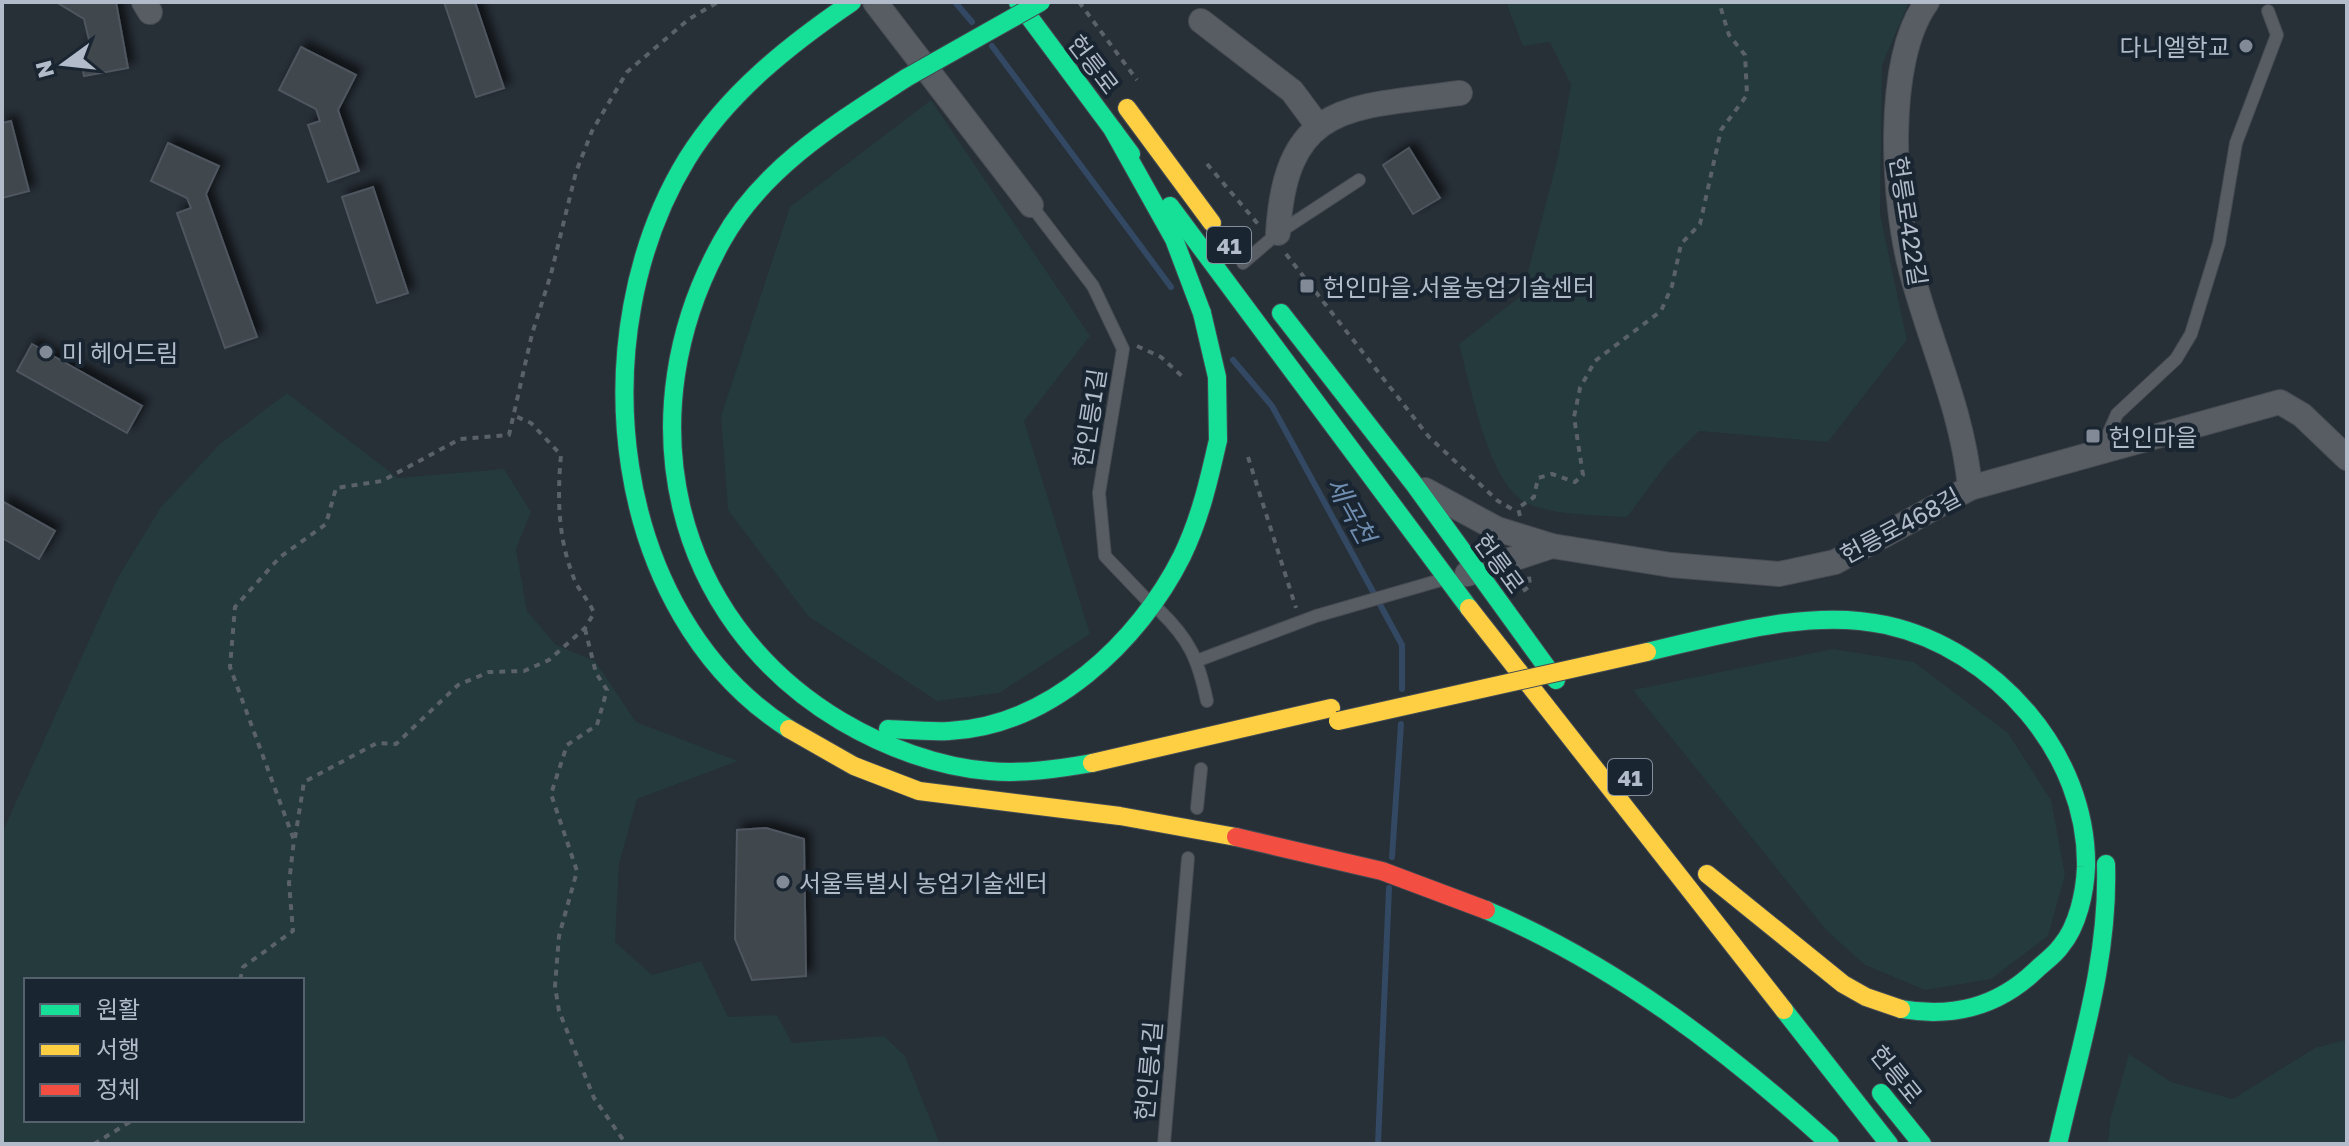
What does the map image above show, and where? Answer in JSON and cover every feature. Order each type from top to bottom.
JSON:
[{"type":"main road","name":"헌릉로","points":[[1018,2],[1448,579],[1889,1144]]},
{"type":"main road","points":[[1041,2],[906,78],[806,146],[755,193],[722,240],[702,277],[680,340],[674,374],[671,450],[675,486],[695,560],[713,595],[751,652],[773,675],[820,712],[870,739],[916,756],[966,769],[1005,772],[1088,765],[1334,715],[1642,645],[1799,604],[1854,601],[1898,609]]},
{"type":"main road","points":[[850,3],[794,42],[750,81],[724,109],[684,164],[647,246],[630,312],[624,414],[634,487],[653,552],[668,588],[706,651],[753,703],[823,749],[919,791],[1170,823],[1327,856],[1447,893],[1542,939],[1637,994],[1729,1058],[1830,1144]]},
{"type":"main road","name":"헌릉로","points":[[1119,96],[1239,258]]},
{"type":"main road","points":[[820,712],[903,731],[946,732],[1006,719],[1069,690],[1106,658],[1174,573],[1202,512],[1218,440],[1217,377],[1202,313],[1174,239],[1113,130]]},
{"type":"main road","name":"헌릉로","points":[[1272,300],[1414,484],[1563,689]]},
{"type":"main road","points":[[1642,645],[1817,622],[1886,625],[1941,641],[2004,685],[2045,733],[2072,783],[2087,841],[2084,899],[2075,924],[2060,950],[2011,993],[1986,1004],[1947,1012],[1909,1011],[1860,994],[1837,980],[1702,868],[1763,944]]},
{"type":"main road","points":[[1959,633],[1991,653],[2022,680],[2047,708],[2079,758],[2095,803],[2106,855],[2108,925],[2098,997],[2058,1144]]},
{"type":"main road","points":[[823,749],[918,778],[976,786],[1037,785],[1092,777],[1334,715]]},
{"type":"main road","name":"헌릉로","points":[[1866,1075],[1922,1144]]},
{"type":"street","points":[[875,2],[1031,205]]},
{"type":"street","name":"헌릉로422길","points":[[1927,2],[1900,67],[1896,136],[1911,269],[1955,408],[1967,453],[1970,488]]},
{"type":"street","points":[[1201,21],[1292,91],[1318,126]]},
{"type":"street","points":[[1275,235],[1280,200],[1290,168],[1307,134],[1327,118],[1371,106],[1460,93]]},
{"type":"street","name":"헌릉로468길","points":[[1414,484],[1525,546],[1552,546],[1671,565],[1779,574],[1835,562],[1970,488],[2102,448],[2280,402],[2302,415],[2347,458]]},
{"type":"street","points":[[1448,579],[1477,572],[1525,546]]},
{"type":"lane","points":[[2102,448],[2117,414],[2176,359],[2191,334],[2219,243],[2236,143],[2277,35],[2268,11]]},
{"type":"lane","points":[[1239,258],[1359,180]]},
{"type":"lane","name":"헌인릉1길","points":[[1031,205],[1093,286],[1123,349],[1099,493],[1105,556],[1180,631],[1199,660],[1207,701]]},
{"type":"lane","points":[[1199,660],[1316,616],[1448,579]]},
{"type":"lane","points":[[1197,808],[1201,769]]},
{"type":"lane","name":"헌인릉1길","points":[[1164,1144],[1188,858]]},
{"type":"path","points":[[294,840],[230,667],[235,607],[280,557],[326,524],[336,488],[382,481],[460,439],[509,435],[532,334],[551,274],[576,172],[592,131],[627,72],[689,19],[718,2]]},
{"type":"path","points":[[1079,2],[1143,87]]},
{"type":"path","points":[[1501,605],[1530,586],[1518,508],[1534,497],[1538,478],[1552,474],[1575,482],[1583,475],[1574,417],[1580,388],[1595,361],[1629,339],[1661,311],[1672,286],[1681,244],[1700,224],[1721,130],[1747,95],[1745,55],[1729,35],[1719,2]]},
{"type":"path","points":[[1201,157],[1275,235],[1429,437],[1498,501],[1519,513]]},
{"type":"path","points":[[240,978],[243,967],[293,931],[289,883],[304,782],[377,743],[396,744],[458,685],[489,672],[524,671],[549,660],[585,628],[594,613],[576,584],[563,546],[559,516],[561,455],[531,423],[515,416]]},
{"type":"path","points":[[585,628],[596,673],[607,690],[597,725],[567,745],[551,794],[577,871],[559,936],[555,986],[559,1011],[594,1098],[626,1144]]},
{"type":"path","points":[[94,1144],[130,1122]]},
{"type":"green space","points":[[1506,2],[1909,2],[1882,65],[1880,214],[1907,340],[1828,442],[1699,431],[1668,462],[1627,517],[1540,508],[1515,494],[1503,478],[1483,433],[1459,344],[1522,295],[1558,157],[1571,84],[1550,42],[1523,46]]},
{"type":"green space","points":[[931,100],[1090,336],[1024,421],[1090,634],[999,693],[937,701],[808,616],[728,510],[721,416],[790,207]]},
{"type":"green space","points":[[287,393],[398,478],[504,469],[531,512],[516,549],[527,611],[556,645],[595,661],[636,722],[738,761],[637,799],[619,864],[615,942],[652,975],[701,961],[728,1017],[777,1015],[792,1043],[884,1036],[905,1056],[940,1144],[2,1144],[2,833],[117,579],[161,507],[220,444]]},
{"type":"green space","points":[[1833,649],[1914,662],[2008,733],[2051,800],[2065,875],[2048,936],[1991,979],[1925,990],[1865,965],[1827,931],[1633,690]]},
{"type":"green space","points":[[2347,1042],[2347,1144],[2108,1144],[2110,1120],[2129,1054],[2171,1082],[2233,1099],[2315,1048]]},
{"type":"building","points":[[56,2],[116,2],[128,68],[84,76],[80,55],[89,40],[84,19]]},
{"type":"building","points":[[444,2],[475,2],[504,88],[476,97]]},
{"type":"building","points":[[301,47],[356,75],[338,110],[359,171],[328,182],[308,125],[320,121],[316,109],[279,90]]},
{"type":"building","points":[[11,121],[29,191],[2,198],[2,123]]},
{"type":"building","points":[[168,143],[219,166],[206,194],[257,337],[225,348],[177,213],[191,208],[187,198],[151,181]]},
{"type":"building","points":[[1409,148],[1440,198],[1413,214],[1383,165]]},
{"type":"building","points":[[373,187],[408,293],[377,303],[342,197]]},
{"type":"building","points":[[32,344],[142,406],[127,433],[17,371]]},
{"type":"building","points":[[2,501],[55,531],[39,559],[2,538]]},
{"type":"building","points":[[766,828],[804,839],[806,976],[752,980],[735,939],[737,830]]},
{"type":"waterway","name":"세곡천","points":[[955,2],[972,22]]},
{"type":"waterway","name":"세곡천","points":[[992,46],[1171,287]]},
{"type":"waterway","name":"세곡천","points":[[1233,360],[1272,406],[1402,645],[1402,689]]},
{"type":"waterway","name":"세곡천","points":[[1392,857],[1401,724]]},
{"type":"waterway","name":"세곡천","points":[[1378,1144],[1389,888]]},
{"type":"traffic: fast","points":[[789,729],[728,678],[682,616],[649,544],[630,466],[625,386],[632,306],[653,229],[687,159],[721,113],[761,72],[805,35],[852,2]]},
{"type":"traffic: fast","points":[[1018,2],[1131,154]]},
{"type":"traffic: fast","points":[[906,78],[1041,2]]},
{"type":"traffic: fast","points":[[906,78],[828,130],[780,169],[758,191],[722,241],[693,307],[676,374],[672,442],[681,507],[703,570],[737,627],[783,678],[841,721],[912,754],[970,769],[1028,771],[1092,763]]},
{"type":"traffic: fast","points":[[1113,130],[1174,239],[1202,313]]},
{"type":"traffic: fast","points":[[1170,206],[1469,608]]},
{"type":"traffic: fast","points":[[1202,313],[1217,377],[1218,440]]},
{"type":"traffic: fast","points":[[1281,313],[1414,484],[1556,680]]},
{"type":"traffic: fast","points":[[888,729],[949,731],[986,726],[1022,714],[1056,696],[1087,674],[1142,619],[1182,556],[1199,514],[1218,440]]},
{"type":"traffic: fast","points":[[1647,652],[1796,622],[1827,620],[1886,625],[1926,638],[1964,657],[1998,682],[2028,713],[2052,747],[2071,785],[2082,825],[2086,867],[2080,908],[2072,929],[2055,953],[2020,983],[1990,1001],[1939,1012],[1901,1009]]},
{"type":"traffic: fast","points":[[2058,1144],[2098,971],[2106,900],[2106,864]]},
{"type":"traffic: fast","points":[[1486,910],[1579,956],[1668,1012],[1751,1076],[1830,1144]]},
{"type":"traffic: fast","points":[[1784,1010],[1889,1144]]},
{"type":"traffic: fast","points":[[1881,1093],[1922,1144]]},
{"type":"traffic: slow","points":[[1127,108],[1212,223]]},
{"type":"traffic: slow","points":[[1469,608],[1784,1010]]},
{"type":"traffic: slow","points":[[1338,721],[1647,652]]},
{"type":"traffic: slow","points":[[1092,763],[1331,708]]},
{"type":"traffic: slow","points":[[789,729],[854,766],[919,791],[1120,816],[1236,837]]},
{"type":"traffic: slow","points":[[1707,874],[1843,984],[1866,997],[1901,1009]]},
{"type":"traffic: jam","points":[[1236,837],[1382,871],[1486,910]]},
{"type":"place","name":"다니엘학교","points":[[2246,46]]},
{"type":"place","name":"헌인마을.서울농업기술센터","points":[[1307,286]]},
{"type":"place","name":"미 헤어드림","points":[[46,352]]},
{"type":"place","name":"헌인마을","points":[[2093,436]]},
{"type":"place","name":"서울특별시 농업기술센터","points":[[783,882]]}]
